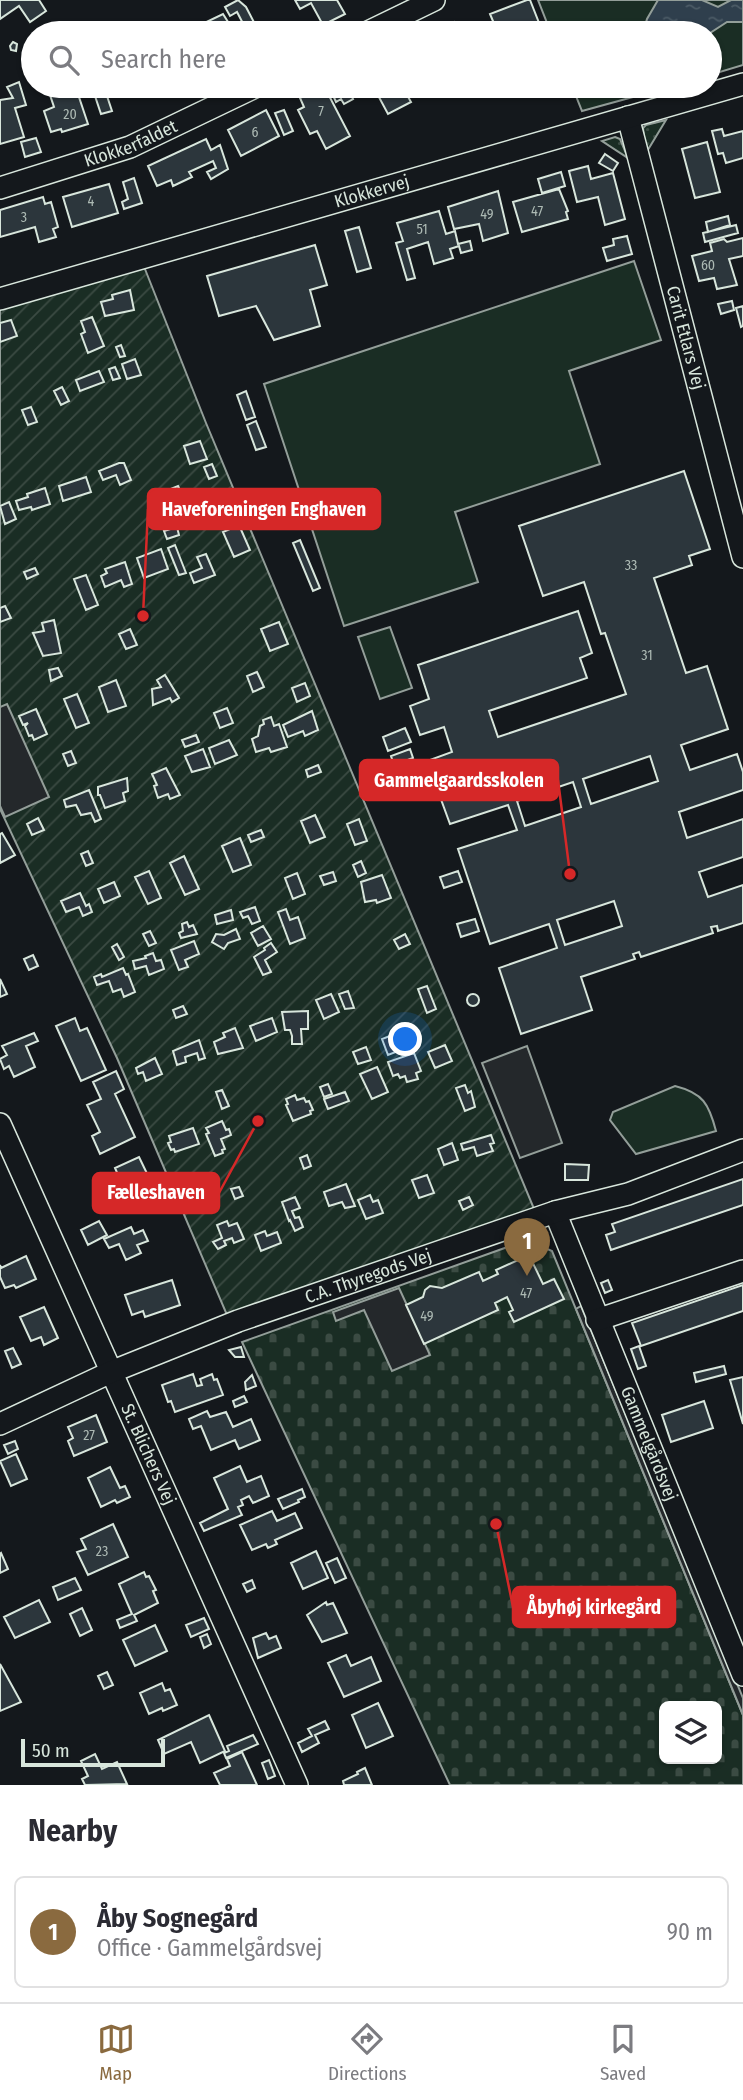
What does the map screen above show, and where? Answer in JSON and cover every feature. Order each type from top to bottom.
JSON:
[{"type":"street","points":[[391,21],[434,0]]},
{"type":"street","name":"Klokkervej","points":[[722,90],[743,84]]},
{"type":"street","name":"Klokkerfaldet","points":[[0,188],[130,147],[232,98]]},
{"type":"street","name":"Klokkervej","points":[[0,299],[694,98]]},
{"type":"street","name":"Carit Etlars Vej","points":[[628,117],[743,557]]},
{"type":"street","name":"St. Blichers Vej","points":[[1,1131],[297,1785]]},
{"type":"street","name":"C.A. Thyregods Vej","points":[[0,1424],[111,1372],[238,1321],[555,1212],[628,1194],[743,1150]]},
{"type":"street","name":"Gammelgårdsvej","points":[[555,1212],[743,1675]]},
{"type":"street","points":[[597,1320],[743,1271]]},
{"type":"green space","points":[[538,0],[743,0],[743,65],[722,71],[722,21],[546,21]]},
{"type":"green space","points":[[577,98],[629,98],[582,111]]},
{"type":"green space","points":[[666,120],[646,153],[643,128]]},
{"type":"green space","points":[[615,137],[620,139],[628,158],[602,141]]},
{"type":"green space","points":[[141,259],[206,423],[537,1216],[230,1322],[117,1058],[0,809],[0,300]]},
{"type":"green space","points":[[634,261],[661,340],[569,371],[600,464],[455,512],[478,582],[344,626],[264,384]]},
{"type":"green space","points":[[390,627],[412,688],[380,699],[358,637]]},
{"type":"green space","points":[[675,1086],[692,1092],[703,1101],[711,1114],[716,1131],[636,1154],[610,1120],[613,1112]]},
{"type":"green space","points":[[527,1240],[552,1251],[743,1715],[743,1785],[450,1785],[242,1342]]},
{"type":"shaded area","points":[[7,704],[49,797],[5,817],[0,806],[0,707]]},
{"type":"shaded area","points":[[527,1046],[562,1143],[520,1158],[482,1063]]},
{"type":"shaded area","points":[[399,1288],[430,1355],[392,1371],[364,1310],[336,1321],[333,1312]]},
{"type":"shaded area","points":[[581,1306],[743,1698],[743,1715],[576,1309]]},
{"type":"water","points":[[658,0],[702,0],[718,7],[731,0],[743,0],[743,22],[727,22],[722,25],[722,21],[647,19]]},
{"type":"building","points":[[0,0],[39,0],[46,11],[29,21],[19,6],[0,19]]},
{"type":"building","points":[[238,0],[246,7],[253,21],[242,21],[237,12],[230,16],[225,7]]},
{"type":"building","points":[[295,0],[337,0],[345,14],[331,21],[321,21],[311,3],[300,9]]},
{"type":"building","points":[[530,0],[538,21],[493,21],[490,14]]},
{"type":"building","points":[[223,14],[227,21],[208,21]]},
{"type":"building","points":[[13,42],[17,44],[16,51],[11,50]]},
{"type":"building","points":[[19,82],[21,98],[24,98],[26,105],[15,108],[24,137],[0,144],[0,100],[13,98],[7,87]]},
{"type":"building","points":[[51,98],[79,98],[88,124],[62,132],[61,129],[51,132],[44,111],[54,107]]},
{"type":"building","points":[[96,98],[108,98],[112,111],[101,114]]},
{"type":"building","points":[[300,98],[330,98],[350,136],[326,149],[317,131],[310,134],[298,110],[304,107]]},
{"type":"building","points":[[334,98],[353,99],[344,104],[341,99],[336,102]]},
{"type":"building","points":[[379,98],[409,98],[411,102],[388,114]]},
{"type":"building","points":[[266,110],[279,136],[241,156],[228,130]]},
{"type":"building","points":[[284,110],[293,131],[284,135],[275,113]]},
{"type":"building","points":[[722,129],[724,136],[743,131],[743,158],[726,163],[723,153],[718,154],[712,131]]},
{"type":"building","points":[[36,138],[41,152],[25,157],[21,142]]},
{"type":"building","points":[[206,139],[211,150],[220,145],[228,169],[211,179],[207,172],[216,168],[213,161],[189,172],[192,177],[173,186],[171,180],[157,186],[148,166]]},
{"type":"building","points":[[707,142],[720,192],[695,198],[682,149]]},
{"type":"building","points":[[605,154],[618,163],[613,171],[599,163]]},
{"type":"building","points":[[588,166],[591,179],[613,173],[625,219],[605,225],[598,197],[577,202],[569,171]]},
{"type":"building","points":[[561,172],[565,186],[542,193],[538,179]]},
{"type":"building","points":[[134,178],[142,203],[124,209],[122,202],[128,199],[123,182]]},
{"type":"building","points":[[109,184],[118,213],[72,227],[63,197]]},
{"type":"building","points":[[559,189],[568,211],[568,219],[522,232],[513,202]]},
{"type":"building","points":[[498,191],[508,233],[483,241],[479,224],[454,229],[448,207]]},
{"type":"building","points":[[43,197],[45,204],[51,202],[58,227],[53,229],[56,237],[39,242],[35,227],[0,237],[0,210]]},
{"type":"building","points":[[439,211],[446,234],[455,231],[458,244],[470,241],[472,250],[461,253],[459,246],[450,249],[453,258],[434,264],[428,242],[407,249],[415,278],[407,280],[396,243],[403,241],[397,223]]},
{"type":"building","points":[[728,216],[730,225],[708,232],[706,222]]},
{"type":"building","points":[[736,225],[738,233],[705,242],[703,233]]},
{"type":"building","points":[[359,227],[371,268],[357,272],[345,231]]},
{"type":"building","points":[[627,236],[632,254],[607,261],[603,248],[614,245],[613,239]]},
{"type":"building","points":[[743,238],[743,256],[729,259],[737,285],[717,289],[714,278],[699,281],[692,256],[712,251],[710,243]]},
{"type":"building","points":[[315,245],[327,285],[310,290],[320,326],[274,340],[256,306],[219,316],[207,276]]},
{"type":"building","points":[[130,290],[134,310],[105,316],[101,302],[113,299],[112,295]]},
{"type":"building","points":[[732,301],[734,310],[721,314],[718,304]]},
{"type":"building","points":[[743,306],[743,326],[741,327],[736,308]]},
{"type":"building","points":[[92,317],[104,346],[88,353],[81,334],[85,332],[81,321]]},
{"type":"building","points":[[11,320],[17,336],[0,342],[0,323]]},
{"type":"building","points":[[121,345],[125,356],[120,357],[116,347]]},
{"type":"building","points":[[135,359],[141,375],[127,379],[122,364]]},
{"type":"building","points":[[115,367],[120,378],[113,380],[109,369]]},
{"type":"building","points":[[99,371],[104,382],[80,391],[76,380]]},
{"type":"building","points":[[62,387],[69,401],[61,405],[54,391]]},
{"type":"building","points":[[246,391],[255,417],[246,420],[237,395]]},
{"type":"building","points":[[31,407],[37,422],[28,425],[22,410]]},
{"type":"building","points":[[256,421],[266,447],[256,450],[247,425]]},
{"type":"building","points":[[200,441],[207,459],[190,464],[184,446]]},
{"type":"building","points":[[124,463],[131,480],[120,485],[116,475],[103,480],[99,471]]},
{"type":"building","points":[[212,464],[217,476],[209,479],[204,467]]},
{"type":"building","points":[[684,471],[710,549],[689,556],[692,565],[654,578],[686,673],[707,666],[728,729],[681,745],[690,770],[737,754],[743,772],[743,790],[679,812],[687,838],[743,819],[743,857],[699,872],[708,897],[743,885],[743,923],[718,931],[717,926],[711,927],[713,933],[641,957],[639,952],[633,954],[635,959],[581,977],[592,1010],[521,1034],[499,968],[557,948],[549,924],[490,944],[458,849],[517,830],[508,805],[450,824],[427,761],[452,752],[444,727],[420,735],[410,706],[429,699],[418,665],[578,611],[592,653],[580,658],[587,678],[489,711],[498,737],[626,694],[605,633],[601,634],[584,582],[543,596],[519,526]],"holes":[[[650,756],[658,781],[591,804],[583,779]],[[573,782],[581,807],[525,826],[517,801]],[[614,901],[622,926],[565,945],[557,920]]]},
{"type":"building","points":[[86,477],[91,492],[63,501],[59,486]]},
{"type":"building","points":[[178,486],[190,512],[174,518],[163,492]]},
{"type":"building","points":[[45,488],[50,504],[32,510],[31,507],[19,510],[16,501]]},
{"type":"building","points":[[9,502],[16,519],[5,524],[0,506]]},
{"type":"building","points":[[239,525],[250,550],[234,557],[223,532]]},
{"type":"building","points":[[177,527],[179,535],[167,539],[164,531]]},
{"type":"building","points":[[300,540],[320,588],[313,591],[293,543]]},
{"type":"building","points":[[175,545],[186,573],[179,575],[168,548]]},
{"type":"building","points":[[161,549],[168,569],[144,578],[137,558]]},
{"type":"building","points":[[206,554],[215,575],[194,583],[190,573],[202,568],[197,557]]},
{"type":"building","points":[[125,562],[132,584],[124,587],[121,580],[105,587],[101,576],[107,573],[105,569]]},
{"type":"building","points":[[35,568],[38,574],[27,579],[24,572]]},
{"type":"building","points":[[86,575],[98,605],[86,610],[74,579]]},
{"type":"building","points":[[5,606],[11,618],[0,622],[0,608]]},
{"type":"building","points":[[54,620],[61,653],[43,656],[33,633],[44,631],[42,623]]},
{"type":"building","points":[[279,622],[288,644],[270,651],[261,629]]},
{"type":"building","points":[[130,629],[137,645],[126,649],[119,634]]},
{"type":"building","points":[[58,668],[62,676],[51,681],[49,670]]},
{"type":"building","points":[[257,672],[264,687],[253,692],[247,676]]},
{"type":"building","points":[[165,675],[179,698],[172,702],[170,698],[153,705],[152,689],[161,687],[157,680]]},
{"type":"building","points":[[116,680],[126,706],[108,712],[99,687]]},
{"type":"building","points":[[305,683],[310,696],[297,702],[292,688]]},
{"type":"building","points":[[77,694],[89,723],[76,728],[64,699]]},
{"type":"building","points":[[227,708],[233,723],[220,728],[214,713]]},
{"type":"building","points":[[36,709],[47,734],[34,740],[25,726],[28,723],[23,725],[19,716]]},
{"type":"building","points":[[312,711],[318,730],[305,736],[303,731],[288,737],[283,725]]},
{"type":"building","points":[[271,717],[274,726],[279,724],[287,747],[271,752],[269,748],[256,752],[252,739],[258,736],[260,726],[264,724],[263,720]]},
{"type":"building","points":[[405,728],[411,742],[388,751],[383,737]]},
{"type":"building","points":[[196,735],[199,742],[185,747],[182,740]]},
{"type":"building","points":[[229,740],[237,755],[215,764],[209,748]]},
{"type":"building","points":[[203,749],[210,767],[192,772],[185,756]]},
{"type":"building","points":[[410,749],[413,758],[394,765],[391,756]]},
{"type":"building","points":[[71,751],[76,763],[68,766],[63,754]]},
{"type":"building","points":[[318,765],[321,772],[308,777],[306,770]]},
{"type":"building","points":[[166,768],[180,795],[170,799],[168,794],[158,798],[154,786],[157,785],[152,774]]},
{"type":"building","points":[[127,778],[128,791],[123,793],[125,801],[105,808],[98,795],[98,787]]},
{"type":"building","points":[[89,790],[101,819],[95,822],[91,813],[81,815],[76,805],[66,807],[64,800]]},
{"type":"building","points":[[315,815],[325,837],[310,843],[301,821]]},
{"type":"building","points":[[38,818],[44,830],[32,835],[27,824]]},
{"type":"building","points":[[359,819],[367,841],[355,845],[347,824]]},
{"type":"building","points":[[261,830],[264,837],[251,842],[248,835]]},
{"type":"building","points":[[2,833],[15,855],[0,863],[0,834]]},
{"type":"building","points":[[240,838],[251,865],[233,872],[222,846]]},
{"type":"building","points":[[88,851],[93,863],[86,866],[81,854]]},
{"type":"building","points":[[184,856],[199,889],[185,895],[170,863]]},
{"type":"building","points":[[361,861],[366,873],[358,877],[353,865]]},
{"type":"building","points":[[149,871],[161,898],[148,904],[135,877]]},
{"type":"building","points":[[458,871],[462,882],[444,888],[440,877]]},
{"type":"building","points":[[333,872],[336,881],[324,885],[320,876]]},
{"type":"building","points":[[297,873],[305,894],[293,899],[285,878]]},
{"type":"building","points":[[382,875],[391,898],[377,903],[376,900],[365,902],[361,882]]},
{"type":"building","points":[[114,882],[120,896],[104,903],[98,889]]},
{"type":"building","points":[[80,893],[92,912],[83,916],[79,907],[66,912],[61,901]]},
{"type":"building","points":[[255,907],[260,921],[252,924],[248,916],[243,918],[240,912]]},
{"type":"building","points":[[286,909],[290,920],[298,917],[305,938],[290,944],[278,912]]},
{"type":"building","points":[[231,910],[233,920],[217,924],[215,915]]},
{"type":"building","points":[[475,919],[479,931],[461,937],[457,924]]},
{"type":"building","points":[[187,922],[189,927],[193,925],[197,934],[181,938],[179,933],[183,931],[182,924]]},
{"type":"building","points":[[263,926],[271,939],[258,946],[251,933]]},
{"type":"building","points":[[236,929],[240,939],[228,943],[224,949],[212,942],[216,934],[224,935]]},
{"type":"building","points":[[150,931],[156,943],[149,946],[143,934]]},
{"type":"building","points":[[405,934],[410,944],[399,949],[394,940]]},
{"type":"building","points":[[194,941],[199,954],[185,960],[188,967],[179,970],[171,950]]},
{"type":"building","points":[[271,943],[277,952],[265,960],[271,972],[263,975],[254,957]]},
{"type":"building","points":[[117,944],[124,957],[119,960],[112,947]]},
{"type":"building","points":[[153,953],[156,961],[161,960],[164,969],[149,975],[146,966],[135,969],[133,961]]},
{"type":"building","points":[[33,955],[38,966],[29,970],[24,959]]},
{"type":"building","points":[[123,968],[135,992],[124,997],[121,989],[113,992],[109,981],[97,985],[94,977],[101,974],[102,977]]},
{"type":"building","points":[[0,979],[7,994],[0,997]]},
{"type":"building","points":[[427,986],[436,1009],[427,1013],[418,989]]},
{"type":"building","points":[[348,991],[354,1008],[345,1009],[339,994]]},
{"type":"building","points":[[331,994],[339,1012],[324,1019],[316,1000]]},
{"type":"building","points":[[473,994],[479,1000],[473,1006],[467,1000]]},
{"type":"building","points":[[183,1006],[187,1014],[176,1018],[173,1010]]},
{"type":"building","points":[[308,1011],[308,1029],[301,1029],[302,1044],[292,1044],[290,1030],[285,1030],[282,1012]]},
{"type":"building","points":[[75,1018],[80,1031],[87,1028],[106,1070],[81,1081],[56,1026]]},
{"type":"building","points":[[272,1018],[277,1032],[256,1041],[250,1026]]},
{"type":"building","points":[[235,1028],[243,1048],[218,1054],[214,1042],[225,1037],[223,1033]]},
{"type":"building","points":[[400,1032],[406,1048],[388,1055],[382,1039]]},
{"type":"building","points":[[34,1033],[38,1041],[26,1046],[35,1067],[14,1077],[9,1066],[4,1069],[0,1059],[7,1055],[2,1046]]},
{"type":"building","points":[[199,1040],[205,1058],[199,1060],[197,1053],[185,1057],[186,1062],[177,1065],[173,1051]]},
{"type":"building","points":[[445,1045],[452,1061],[435,1068],[428,1052]]},
{"type":"building","points":[[366,1047],[371,1060],[358,1064],[353,1052]]},
{"type":"building","points":[[414,1053],[421,1071],[416,1073],[418,1079],[407,1082],[405,1076],[393,1076],[388,1062]]},
{"type":"building","points":[[155,1058],[162,1074],[146,1081],[143,1072],[138,1074],[136,1068]]},
{"type":"building","points":[[377,1067],[388,1092],[372,1099],[360,1074]]},
{"type":"building","points":[[116,1071],[124,1089],[115,1094],[135,1137],[100,1154],[92,1136],[100,1132],[87,1105],[101,1099],[93,1082]]},
{"type":"building","points":[[328,1084],[332,1094],[324,1097],[320,1087]]},
{"type":"building","points":[[465,1085],[468,1093],[471,1091],[475,1107],[465,1111],[456,1088]]},
{"type":"building","points":[[222,1090],[229,1106],[222,1109],[216,1092]]},
{"type":"building","points":[[345,1092],[349,1101],[328,1109],[324,1099]]},
{"type":"building","points":[[295,1095],[297,1100],[304,1098],[306,1102],[309,1101],[313,1110],[310,1111],[311,1114],[293,1121],[286,1099]]},
{"type":"building","points":[[222,1121],[231,1135],[221,1139],[225,1149],[222,1150],[223,1153],[215,1156],[206,1128]]},
{"type":"building","points":[[193,1128],[199,1144],[175,1152],[174,1149],[171,1150],[169,1136]]},
{"type":"building","points":[[491,1135],[494,1143],[490,1144],[493,1151],[477,1156],[474,1147],[463,1150],[461,1144]]},
{"type":"building","points":[[452,1143],[458,1160],[444,1165],[438,1149]]},
{"type":"building","points":[[307,1155],[311,1166],[304,1169],[300,1158]]},
{"type":"building","points":[[139,1157],[154,1188],[121,1201],[115,1187],[122,1184],[115,1168]]},
{"type":"building","points":[[565,1164],[589,1165],[588,1180],[565,1180]]},
{"type":"building","points":[[427,1175],[434,1193],[419,1198],[412,1180]]},
{"type":"building","points":[[743,1179],[743,1205],[611,1250],[606,1235],[615,1232],[612,1224]]},
{"type":"building","points":[[346,1184],[355,1206],[345,1208],[342,1202],[329,1206],[324,1192]]},
{"type":"building","points":[[239,1187],[243,1196],[235,1199],[231,1189]]},
{"type":"building","points":[[370,1195],[373,1202],[378,1200],[383,1213],[366,1219],[358,1200]]},
{"type":"building","points":[[295,1197],[300,1208],[292,1211],[295,1218],[299,1217],[303,1227],[295,1231],[282,1202]]},
{"type":"building","points":[[469,1197],[473,1205],[463,1210],[459,1201]]},
{"type":"building","points":[[99,1221],[107,1235],[88,1245],[81,1230]]},
{"type":"building","points":[[227,1221],[229,1226],[237,1223],[244,1239],[234,1243],[232,1238],[224,1241],[226,1245],[218,1249],[213,1242],[222,1238],[217,1225]]},
{"type":"building","points":[[131,1227],[134,1234],[143,1230],[148,1241],[137,1245],[141,1253],[126,1260],[119,1244],[109,1248],[104,1239]]},
{"type":"building","points":[[265,1231],[267,1236],[277,1232],[281,1243],[261,1251],[255,1235]]},
{"type":"building","points":[[529,1255],[543,1284],[554,1279],[564,1299],[514,1322],[509,1312],[513,1310],[507,1297],[495,1303],[498,1310],[424,1344],[406,1305],[423,1297],[430,1286],[442,1288],[479,1272],[483,1281],[498,1274],[496,1270]]},
{"type":"building","points":[[26,1256],[36,1279],[16,1288],[14,1285],[5,1288],[0,1277],[0,1265],[1,1268]]},
{"type":"building","points":[[172,1280],[180,1305],[145,1317],[143,1311],[132,1315],[125,1295]]},
{"type":"building","points":[[608,1280],[612,1290],[605,1293],[601,1283]]},
{"type":"building","points":[[743,1285],[743,1311],[641,1346],[632,1323]]},
{"type":"building","points":[[44,1307],[58,1338],[44,1345],[41,1337],[31,1341],[20,1317]]},
{"type":"building","points":[[639,1346],[646,1366],[638,1369],[631,1349]]},
{"type":"building","points":[[241,1347],[244,1357],[235,1357],[229,1350]]},
{"type":"building","points":[[13,1348],[21,1364],[12,1368],[5,1351]]},
{"type":"building","points":[[724,1366],[726,1374],[696,1382],[694,1373]]},
{"type":"building","points":[[193,1374],[197,1386],[202,1385],[200,1379],[212,1374],[214,1380],[217,1379],[223,1395],[175,1412],[162,1385]]},
{"type":"building","points":[[252,1375],[256,1386],[246,1390],[245,1382]]},
{"type":"building","points":[[743,1377],[743,1424],[730,1380]]},
{"type":"building","points":[[244,1396],[247,1402],[235,1407],[233,1401]]},
{"type":"building","points":[[704,1401],[713,1428],[671,1442],[662,1415]]},
{"type":"building","points":[[207,1411],[210,1417],[226,1412],[233,1427],[251,1419],[260,1440],[239,1449],[235,1440],[211,1450],[201,1426],[193,1429],[189,1419]]},
{"type":"building","points":[[96,1415],[107,1442],[74,1456],[68,1441],[73,1438],[68,1427]]},
{"type":"building","points":[[15,1441],[18,1449],[8,1454],[4,1445]]},
{"type":"building","points":[[16,1454],[27,1479],[11,1486],[0,1461]]},
{"type":"building","points":[[240,1466],[247,1482],[261,1476],[269,1496],[253,1503],[249,1496],[241,1500],[243,1505],[238,1507],[242,1515],[204,1531],[200,1523],[228,1509],[214,1478]]},
{"type":"building","points":[[110,1467],[120,1488],[125,1486],[130,1497],[101,1507],[88,1478]]},
{"type":"building","points":[[302,1489],[305,1497],[283,1509],[278,1499]]},
{"type":"building","points":[[272,1511],[277,1521],[295,1513],[302,1528],[275,1540],[277,1544],[268,1548],[266,1544],[252,1550],[240,1525]]},
{"type":"building","points":[[113,1524],[128,1557],[88,1575],[77,1552],[86,1549],[81,1539]]},
{"type":"building","points":[[316,1551],[328,1578],[303,1589],[291,1563]]},
{"type":"building","points":[[0,1554],[8,1569],[0,1573]]},
{"type":"building","points":[[337,1558],[346,1578],[335,1583],[326,1563]]},
{"type":"building","points":[[144,1572],[156,1590],[153,1591],[158,1603],[134,1615],[137,1621],[120,1628],[117,1620],[132,1614],[119,1584]]},
{"type":"building","points":[[75,1578],[81,1590],[58,1600],[53,1587]]},
{"type":"building","points":[[252,1580],[255,1588],[247,1592],[243,1584]]},
{"type":"building","points":[[39,1600],[50,1622],[15,1638],[4,1617]]},
{"type":"building","points":[[326,1602],[327,1605],[333,1603],[347,1633],[322,1642],[307,1615]]},
{"type":"building","points":[[82,1608],[92,1630],[80,1636],[70,1614]]},
{"type":"building","points":[[204,1618],[209,1629],[191,1637],[186,1625]]},
{"type":"building","points":[[155,1625],[167,1651],[135,1666],[123,1640]]},
{"type":"building","points":[[266,1633],[269,1639],[276,1636],[281,1648],[258,1658],[253,1638]]},
{"type":"building","points":[[207,1634],[211,1644],[204,1648],[200,1637]]},
{"type":"building","points":[[346,1655],[351,1666],[371,1657],[381,1681],[344,1697],[328,1663]]},
{"type":"building","points":[[0,1664],[21,1702],[0,1711]]},
{"type":"building","points":[[107,1672],[113,1685],[104,1689],[98,1676]]},
{"type":"building","points":[[162,1683],[165,1691],[170,1689],[177,1705],[149,1714],[140,1693]]},
{"type":"building","points":[[378,1703],[393,1736],[366,1748],[352,1715]]},
{"type":"building","points":[[209,1715],[225,1751],[200,1763],[191,1742],[164,1754],[158,1740]]},
{"type":"building","points":[[325,1721],[329,1729],[315,1735],[319,1743],[302,1752],[298,1743],[312,1736],[308,1729]]},
{"type":"building","points":[[253,1735],[258,1744],[226,1758],[224,1753],[229,1751],[227,1746]]},
{"type":"building","points":[[242,1752],[257,1785],[220,1785],[214,1773],[230,1766],[227,1759]]},
{"type":"building","points":[[95,1754],[102,1769],[117,1762],[127,1784],[85,1785],[82,1779],[88,1776],[81,1761]]},
{"type":"building","points":[[269,1760],[275,1776],[268,1779],[262,1763]]},
{"type":"building","points":[[365,1768],[372,1785],[344,1785],[343,1781]]},
{"type":"place","name":"Haveforeningen Enghaven","points":[[143,616]]},
{"type":"place","name":"Gammelgaardsskolen","points":[[570,874]]},
{"type":"place","name":"Fælleshaven","points":[[258,1121]]},
{"type":"place","name":"Åby Sognegård","points":[[527,1276]]},
{"type":"place","name":"Åbyhøj kirkegård","points":[[496,1524]]}]
